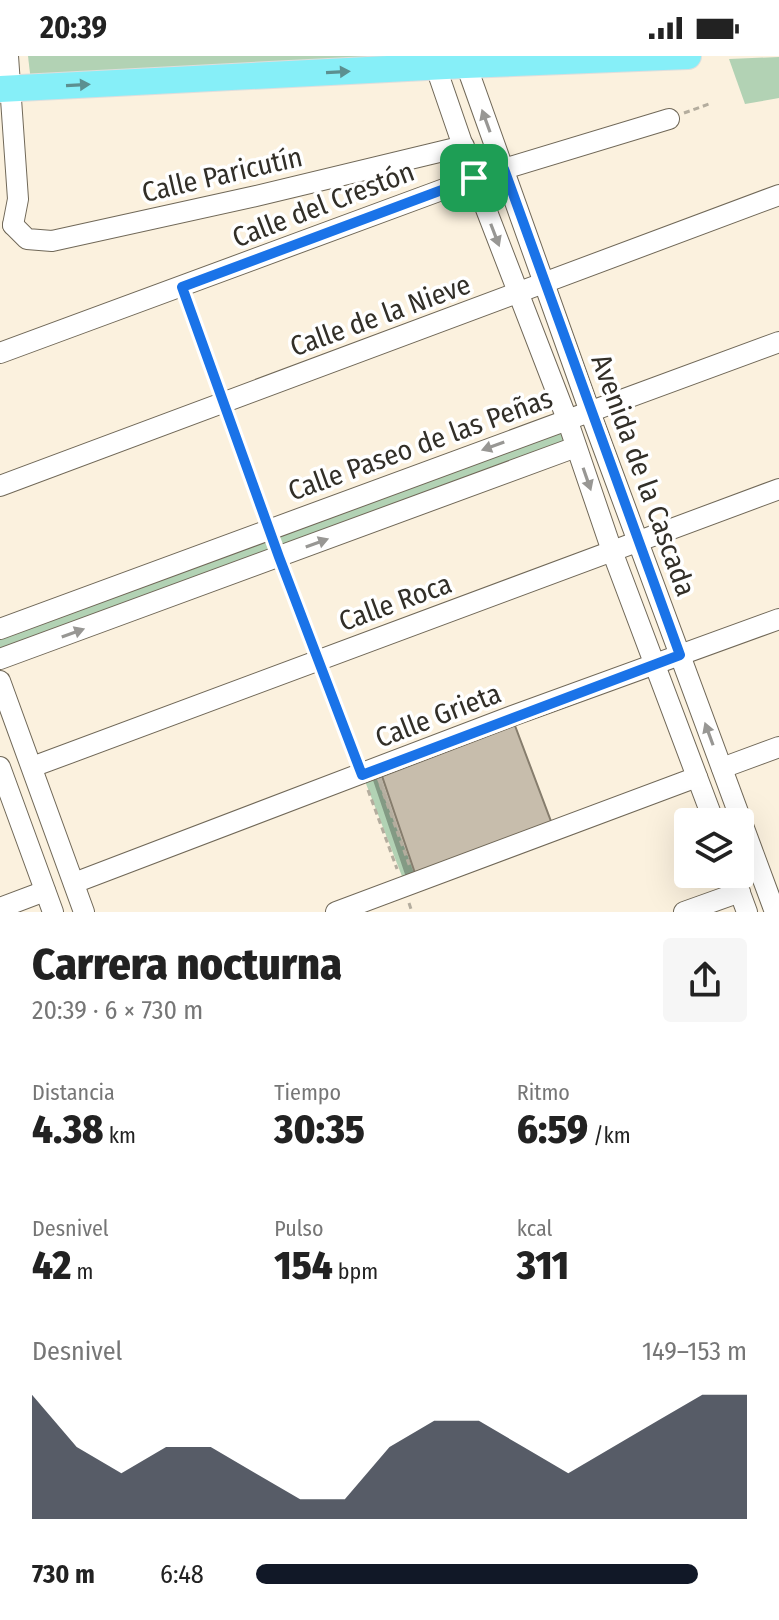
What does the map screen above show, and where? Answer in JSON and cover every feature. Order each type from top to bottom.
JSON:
[{"type":"main road","points":[[5,88],[464,60],[688,56]]},
{"type":"street","points":[[6,230],[18,199],[5,88],[8,56]]},
{"type":"street","name":"Avenida de la Cascada","points":[[464,60],[722,768],[771,879],[775,912]]},
{"type":"street","name":"Avenida de la Cascada","points":[[434,62],[474,178],[567,419],[612,551],[709,808]]},
{"type":"street","name":"Calle del Crestón","points":[[0,353],[474,178],[669,119]]},
{"type":"street","name":"Calle Paricutín","points":[[6,230],[27,239],[52,241],[271,193],[464,146]]},
{"type":"street","name":"Calle de la Nieve","points":[[0,486],[779,195]]},
{"type":"street","name":"Calle Paseo de las Peñas","points":[[0,629],[779,342]]},
{"type":"street","name":"Calle Paseo de las Peñas","points":[[0,659],[576,447]]},
{"type":"street","name":"Calle Roca","points":[[32,767],[779,489]]},
{"type":"street","name":"Calle Grieta","points":[[74,883],[779,619]]},
{"type":"street","points":[[0,681],[84,912]]},
{"type":"street","points":[[722,768],[779,747]]},
{"type":"street","points":[[1,772],[53,912]]},
{"type":"street","points":[[336,912],[697,777]]},
{"type":"street","points":[[684,912],[727,888]]},
{"type":"street","points":[[738,888],[747,912]]},
{"type":"street","points":[[0,908],[45,891]]},
{"type":"path","points":[[669,119],[709,104]]},
{"type":"path","points":[[182,287],[269,530]]},
{"type":"path","points":[[279,557],[318,660],[368,772],[409,884],[412,912]]},
{"type":"path","points":[[368,772],[409,884]]},
{"type":"green space","points":[[28,56],[420,56],[31,82]]},
{"type":"green space","points":[[779,57],[779,98],[745,104],[729,59]]},
{"type":"green space","points":[[566,423],[573,442],[0,650],[0,635]]},
{"type":"green space","points":[[374,772],[417,879],[405,884],[363,776]]},
{"type":"building","points":[[514,723],[552,824],[417,879],[381,773]]},
{"type":"route","points":[[504,169],[680,655],[362,775],[279,557],[182,287],[474,178],[504,169]]}]
